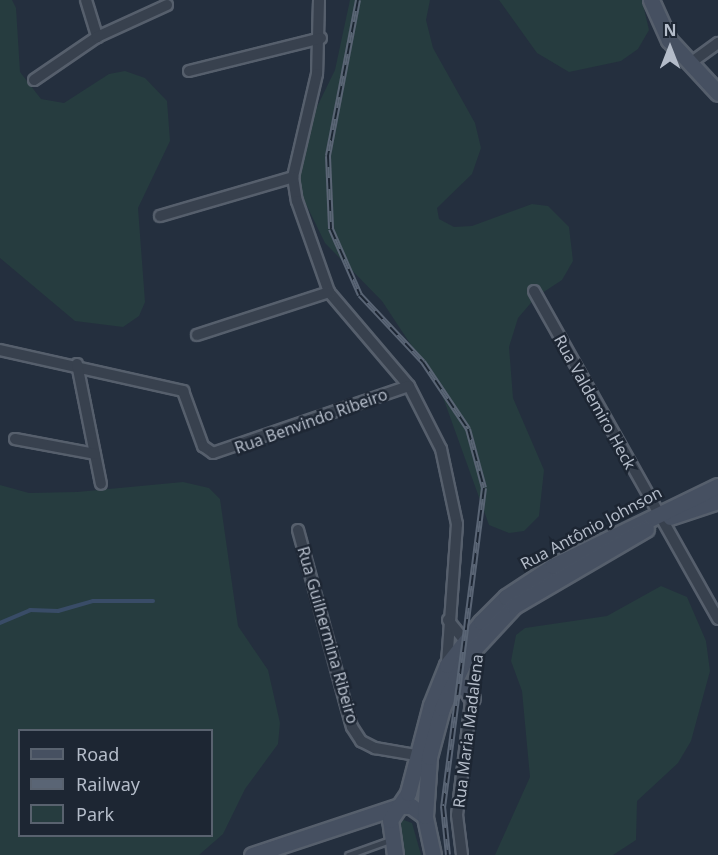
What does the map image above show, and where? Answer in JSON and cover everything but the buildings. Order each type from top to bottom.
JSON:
[{"type":"main road","points":[[651,0],[658,22],[688,64],[718,93]]},
{"type":"main road","name":"Rua Antônio Johnson","points":[[471,646],[526,583],[718,486]]},
{"type":"main road","name":"Rua Antônio Johnson","points":[[659,517],[718,501]]},
{"type":"main road","points":[[433,855],[425,816],[423,756],[447,665],[471,646]]},
{"type":"main road","points":[[395,855],[390,823],[423,756],[471,646]]},
{"type":"main road","points":[[452,686],[465,687],[472,698]]},
{"type":"main road","points":[[252,855],[399,806],[425,816]]},
{"type":"main road","points":[[365,816],[390,823]]},
{"type":"street","points":[[86,0],[97,37]]},
{"type":"street","points":[[319,0],[321,38],[293,177],[329,292],[409,386],[452,481],[458,524],[448,620],[447,665]]},
{"type":"street","points":[[34,80],[97,37],[167,5]]},
{"type":"street","points":[[189,71],[321,38]]},
{"type":"street","points":[[688,64],[718,44]]},
{"type":"street","points":[[160,216],[293,177]]},
{"type":"street","name":"Rua Valdemiro Heck","points":[[534,291],[718,620]]},
{"type":"street","points":[[197,335],[329,292]]},
{"type":"street","points":[[0,350],[76,364],[101,484]]},
{"type":"street","name":"Rua Benvindo Ribeiro","points":[[76,364],[183,391],[203,446],[213,453],[409,386]]},
{"type":"street","points":[[15,439],[95,454]]},
{"type":"street","name":"Rua Guilhermina Ribeiro","points":[[298,530],[352,728],[375,748],[423,756]]},
{"type":"street","points":[[448,620],[471,646]]},
{"type":"street","name":"Rua Maria Madalena","points":[[462,855],[457,815],[474,681],[471,646]]},
{"type":"lane","points":[[348,855],[392,839]]},
{"type":"green space","points":[[0,0],[12,0],[16,8],[20,72],[41,99],[64,103],[109,74],[125,71],[145,78],[167,101],[170,141],[138,208],[145,302],[139,316],[123,327],[75,321],[0,258]]},
{"type":"green space","points":[[350,0],[430,0],[426,20],[433,48],[475,123],[481,148],[472,174],[437,208],[439,219],[454,227],[472,226],[532,204],[548,206],[569,227],[573,261],[562,280],[536,297],[518,318],[509,347],[513,398],[544,470],[539,516],[524,531],[509,533],[489,525],[440,389],[382,301],[325,243],[302,196],[298,174],[313,115],[335,70]]},
{"type":"green space","points":[[499,0],[642,0],[649,30],[638,49],[621,61],[569,72],[537,53]]},
{"type":"green space","points":[[183,482],[209,488],[220,499],[238,626],[268,670],[280,723],[278,744],[245,789],[223,834],[199,855],[0,855],[0,485],[29,493],[77,492]]},
{"type":"green space","points":[[661,586],[687,597],[706,641],[710,671],[691,741],[678,763],[637,801],[636,840],[613,855],[495,855],[530,777],[522,691],[511,661],[516,635],[525,628],[607,616]]},
{"type":"green space","points":[[401,819],[412,823],[421,855],[405,855],[395,828]]},
{"type":"waterway","points":[[0,623],[30,610],[58,611],[93,601],[153,601]]},
{"type":"railway","points":[[358,0],[328,156],[331,229],[360,295],[423,362],[468,429],[484,488],[443,806],[448,855]]}]
